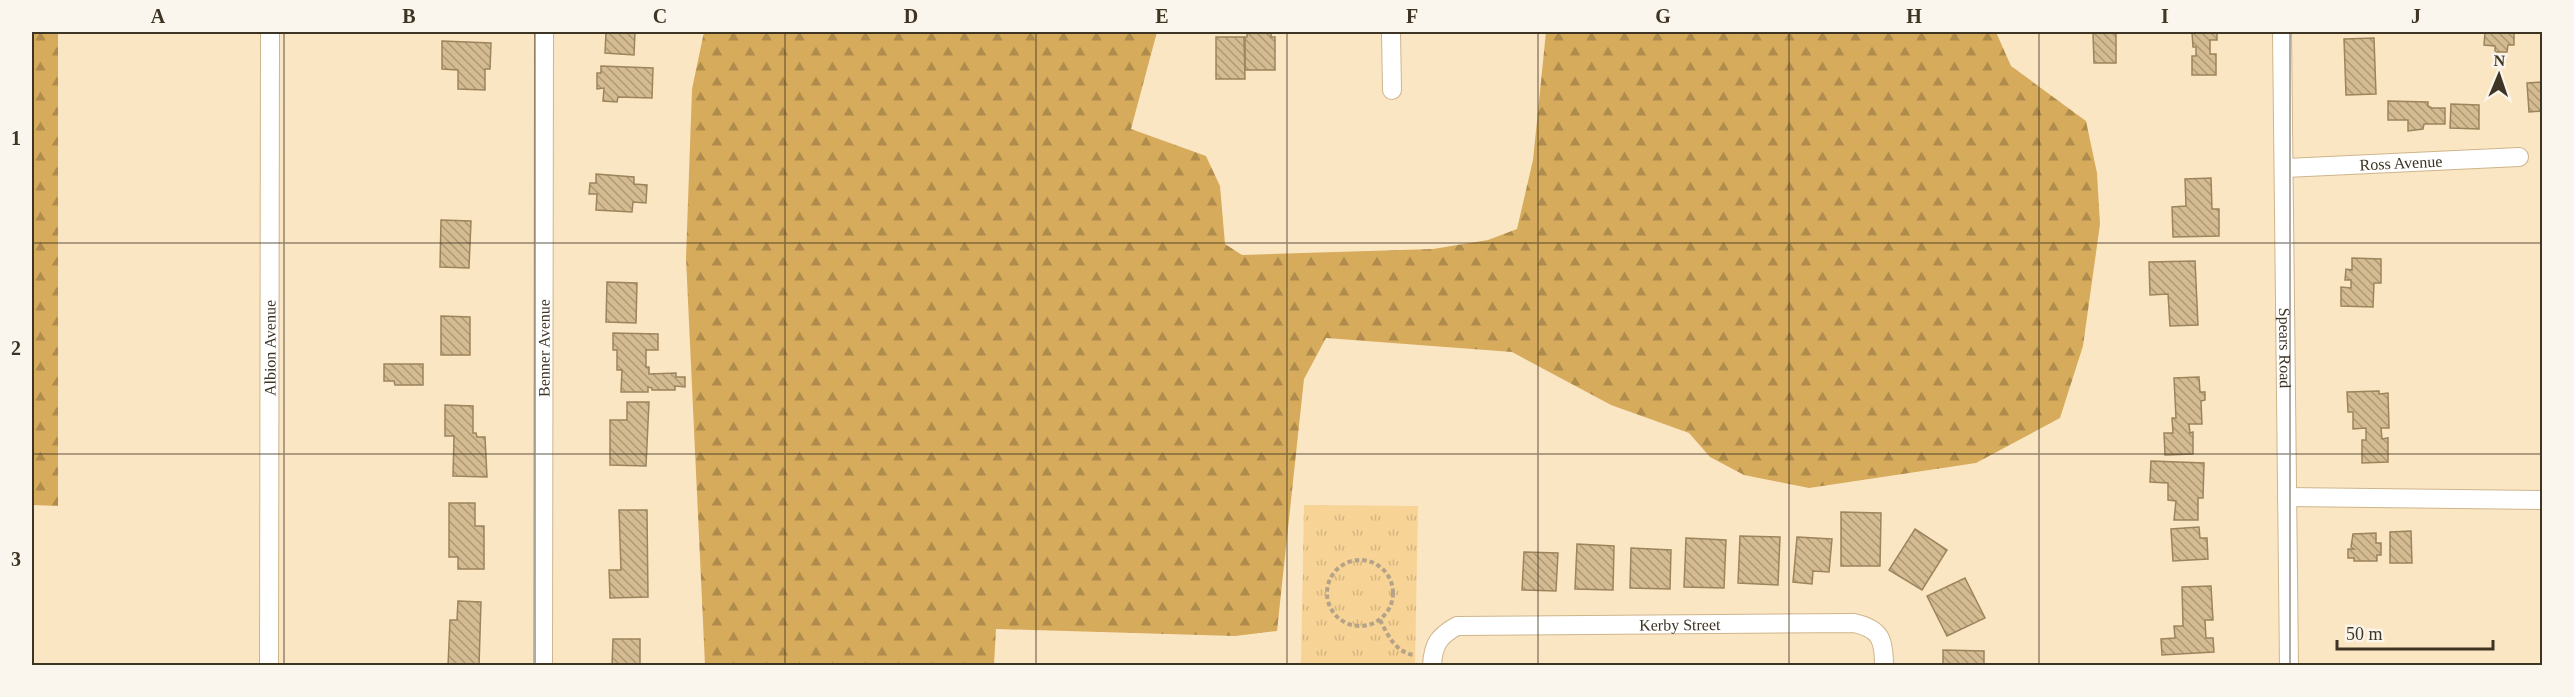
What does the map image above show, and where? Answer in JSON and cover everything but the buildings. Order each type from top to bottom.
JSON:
[{"type":"street","name":"Albion Avenue","points":[[268,666],[270,32]]},
{"type":"street","name":"Benner Avenue","points":[[543,666],[544,32]]},
{"type":"street","points":[[1391,32],[1392,90]]},
{"type":"street","name":"Spears Road","points":[[2282,32],[2289,666]]},
{"type":"street","name":"Ross Avenue","points":[[2284,168],[2519,157]]},
{"type":"street","points":[[2287,497],[2542,500]]},
{"type":"street","name":"Kerby Street","points":[[1432,662],[1438,639],[1457,626],[1854,622],[1868,626],[1876,632],[1884,645],[1884,666]]},
{"type":"path","points":[[1359,560],[1369,561],[1387,573],[1394,592],[1392,603],[1380,620],[1370,625],[1347,624],[1331,608],[1327,598],[1328,586],[1332,575],[1340,567],[1359,560]]},
{"type":"path","points":[[1380,620],[1398,648],[1407,654],[1432,662]]},
{"type":"green space","points":[[32,32],[58,32],[58,506],[32,505]]},
{"type":"green space","points":[[704,32],[1157,32],[1131,129],[1206,156],[1220,186],[1225,244],[1242,255],[1433,249],[1488,240],[1517,229],[1533,160],[1546,32],[1996,32],[2011,66],[2086,121],[2097,173],[2100,224],[2083,346],[2060,418],[1976,463],[1809,488],[1744,475],[1710,457],[1689,433],[1611,405],[1512,352],[1326,338],[1304,379],[1277,631],[1235,636],[996,629],[994,665],[705,665],[686,258],[692,89]]},
{"type":"green space","points":[[1304,505],[1418,506],[1415,665],[1301,665]]}]
